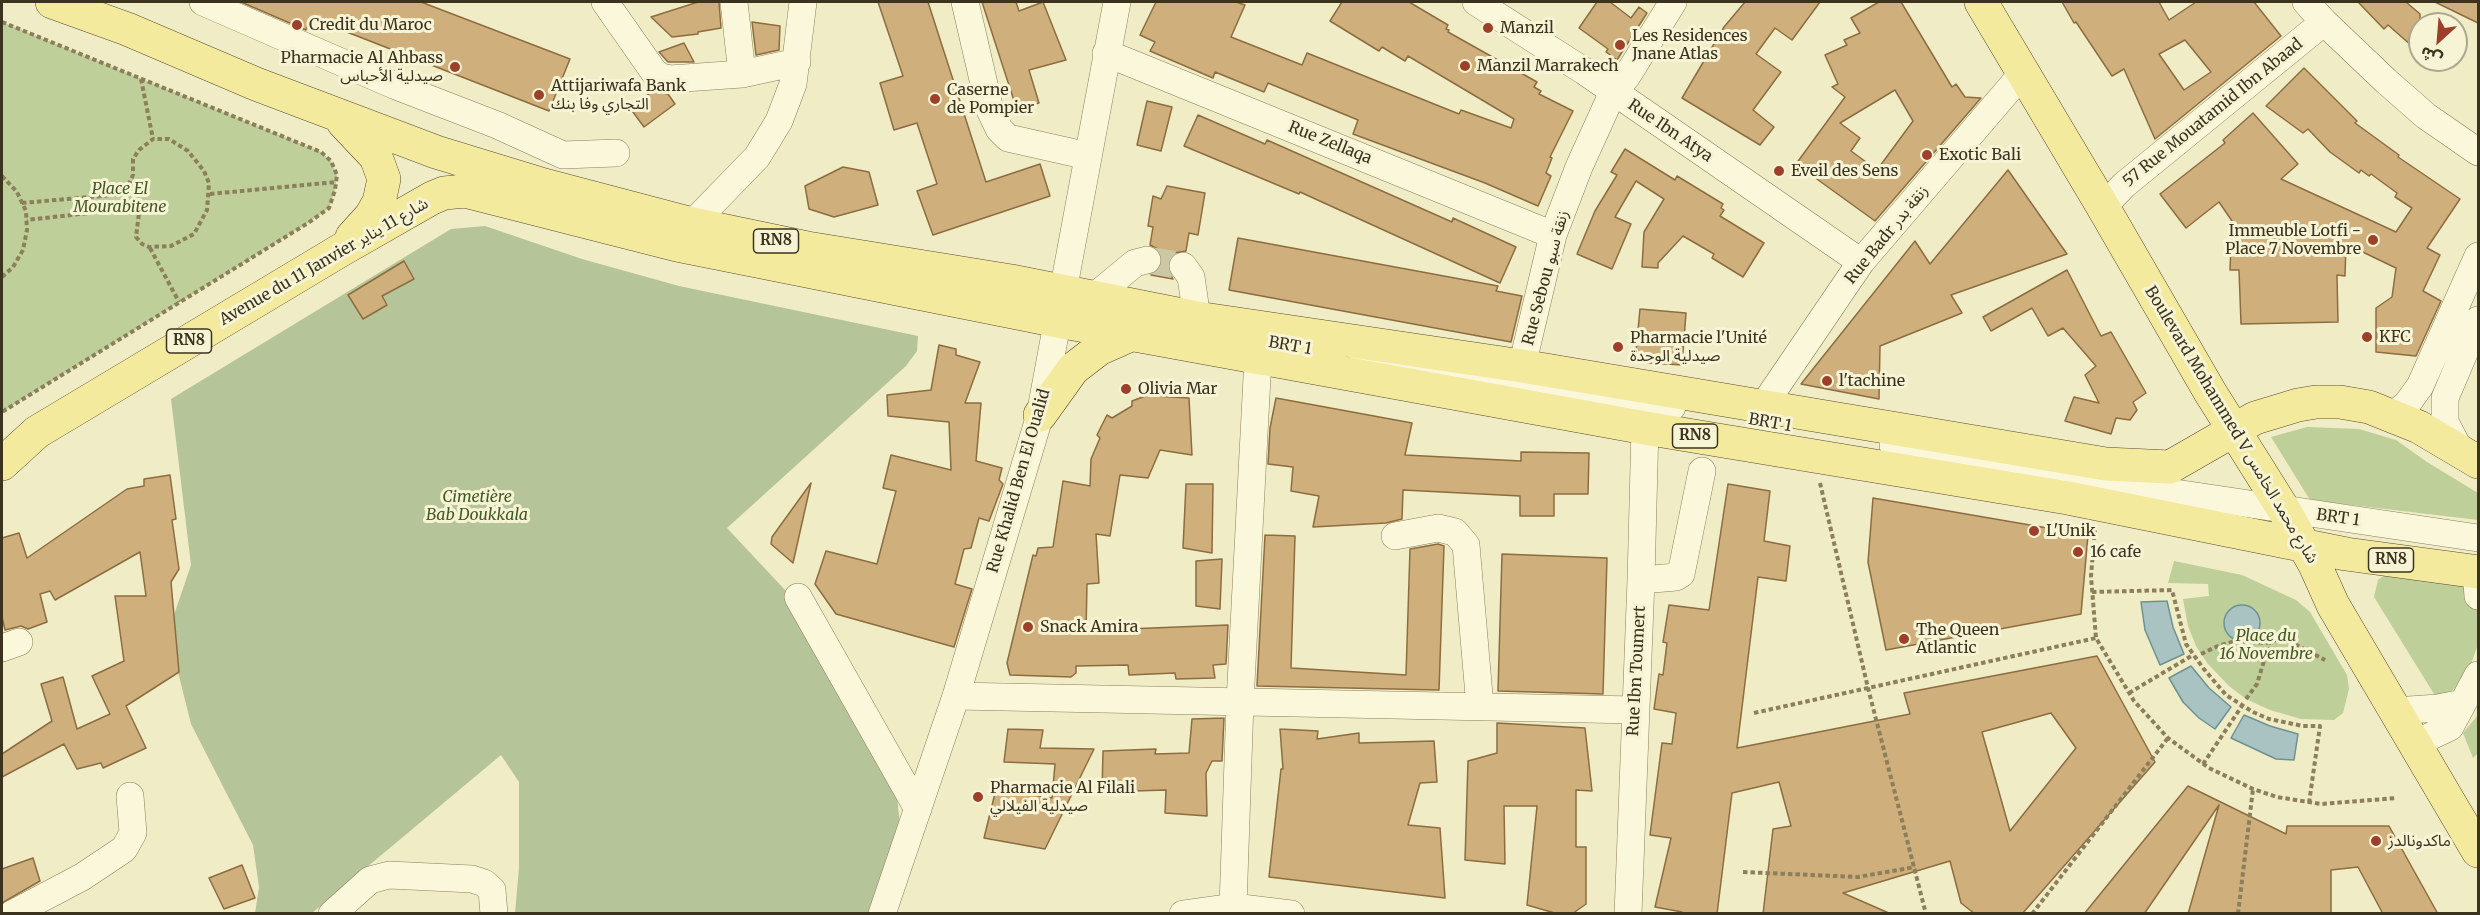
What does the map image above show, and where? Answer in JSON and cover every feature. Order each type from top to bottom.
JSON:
[{"type":"main road","name":"RN8","points":[[52,2],[127,29],[256,84],[436,152],[523,179],[692,224],[1008,295],[1197,318],[1522,366],[2106,464],[2170,467],[2214,443],[2233,429],[2263,415],[2316,402],[2340,402],[2369,407],[2426,430],[2469,457]]},
{"type":"main road","name":"Boulevard Mohammed V شارع محمد الخامس","points":[[1981,2],[2233,429],[2284,510],[2305,546],[2333,605],[2478,851]]},
{"type":"main road","points":[[334,113],[370,148],[382,168],[384,179],[382,195],[371,216],[341,250]]},
{"type":"main road","name":"Avenue du 11 Janvier شارع 11 يناير","points":[[2,464],[37,432],[341,250],[444,193],[465,190],[477,192],[677,245],[830,277],[1008,295]]},
{"type":"main road","name":"RN8","points":[[1070,303],[1135,333],[1258,358],[1645,428],[2068,498],[2478,580]]},
{"type":"main road","points":[[1040,415],[1073,369],[1099,349],[1135,333]]},
{"type":"main road","points":[[2,448],[37,432]]},
{"type":"street","points":[[100,2],[127,29]]},
{"type":"street","points":[[203,2],[396,86],[497,124],[562,155],[616,153]]},
{"type":"street","points":[[605,2],[654,72],[661,77],[670,79],[742,74],[797,62]]},
{"type":"street","points":[[734,2],[742,74]]},
{"type":"street","points":[[692,224],[741,175],[766,143],[788,99],[797,62],[803,2]]},
{"type":"street","points":[[965,2],[990,110],[999,129],[1008,138],[1088,156]]},
{"type":"street","name":"Rue Khalid Ben El Oualid","points":[[882,914],[956,696],[1040,415],[1070,303],[1088,156],[1117,2]]},
{"type":"street","name":"Rue Ibn Atya","points":[[1476,2],[1613,92],[1861,262]]},
{"type":"street","name":"Rue Sebou زنقة سبو","points":[[1522,366],[1553,235],[1579,167],[1613,92],[1627,76],[1673,2]]},
{"type":"street","points":[[2306,2],[2324,22],[2426,116],[2478,152]]},
{"type":"street","name":"57 Rue Mouatamid Ibn Abaad","points":[[2103,207],[2124,185],[2324,22]]},
{"type":"street","name":"Rue Zellaqa","points":[[1106,53],[1553,235]]},
{"type":"street","name":"Rue Badr زنقة بدر","points":[[1762,405],[1861,262],[2023,73]]},
{"type":"street","points":[[2392,416],[2407,404],[2420,386],[2478,256]]},
{"type":"street","points":[[1070,303],[1135,263],[1147,260]]},
{"type":"street","points":[[1183,266],[1191,276],[1197,318]]},
{"type":"street","name":"BRT 1","points":[[1070,303],[1446,373],[1764,422],[2115,484],[2478,538]]},
{"type":"street","points":[[2469,457],[2445,422],[2445,398],[2478,320]]},
{"type":"street","points":[[1233,907],[1240,702],[1258,358]]},
{"type":"street","name":"Rue Ibn Toumert","points":[[1628,914],[1645,428]]},
{"type":"street","points":[[1641,580],[1676,578],[1681,574],[1702,471]]},
{"type":"street","points":[[1395,536],[1438,528],[1455,532],[1466,544],[1480,707]]},
{"type":"street","points":[[798,597],[918,809]]},
{"type":"street","points":[[2414,744],[2450,727],[2478,675]]},
{"type":"street","points":[[956,696],[1635,710]]},
{"type":"street","points":[[2395,711],[2438,708],[2463,703]]},
{"type":"street","points":[[12,914],[82,877],[124,849],[133,833],[130,796]]},
{"type":"street","points":[[332,914],[370,880],[389,874],[472,879],[484,883],[492,890],[494,914]]},
{"type":"street","points":[[1183,914],[1233,907],[1291,914]]},
{"type":"path","points":[[2,22],[321,152],[332,161],[337,175],[329,208],[2,412]]},
{"type":"path","points":[[141,79],[153,139]]},
{"type":"path","points":[[22,203],[124,194],[133,175],[134,159],[139,150],[153,139],[170,139],[188,151],[204,171],[209,183],[210,194],[207,210],[194,234],[171,246],[149,247]]},
{"type":"path","points":[[2,176],[17,192],[27,220],[23,250],[13,267],[2,277]]},
{"type":"path","points":[[210,194],[336,182]]},
{"type":"path","points":[[27,220],[133,208],[139,213],[136,237],[149,247],[179,302]]},
{"type":"path","points":[[1819,481],[1868,688],[1926,914]]},
{"type":"path","points":[[2095,519],[2091,576],[2096,638],[2129,693],[2168,738],[2203,764],[2253,789],[2277,797],[2342,804],[2397,798]]},
{"type":"path","points":[[2092,592],[2172,590],[2181,629],[2193,655],[2216,684],[2242,706],[2269,719],[2303,726],[2320,726],[2309,802]]},
{"type":"path","points":[[1754,713],[2096,638]]},
{"type":"path","points":[[2202,654],[2235,640],[2268,643],[2276,639],[2285,639],[2325,660]]},
{"type":"path","points":[[2246,699],[2257,684],[2268,643]]},
{"type":"path","points":[[2129,693],[2193,655]]},
{"type":"path","points":[[2203,764],[2242,706]]},
{"type":"path","points":[[2032,914],[2168,738]]},
{"type":"path","points":[[2238,914],[2253,789]]},
{"type":"path","points":[[1743,872],[1858,877],[1915,867]]},
{"type":"green space","name":"Place El Mourabitene","points":[[2,22],[321,152],[331,161],[337,175],[329,208],[308,223],[2,412]]},
{"type":"green space","name":"Cimetière Bab Doukkala","points":[[485,226],[582,259],[679,286],[918,336],[917,351],[906,366],[727,528],[785,590],[896,787],[900,826],[869,913],[515,913],[519,868],[519,782],[501,755],[312,913],[255,913],[259,887],[253,845],[191,724],[177,668],[174,615],[191,565],[171,399],[451,229]]},
{"type":"green space","points":[[2307,427],[2359,429],[2396,440],[2478,493],[2478,520],[2310,500],[2271,437]]},
{"type":"green space","name":"Place du 16 Novembre","points":[[2174,561],[2242,575],[2296,600],[2310,612],[2347,675],[2349,689],[2343,713],[2334,720],[2301,719],[2270,710],[2246,699],[2229,686],[2208,664],[2196,646],[2188,626],[2183,599],[2209,596],[2208,584],[2168,583]]},
{"type":"green space","points":[[2386,574],[2478,588],[2478,644],[2470,667],[2456,687],[2439,702],[2374,597],[2378,580]]},
{"type":"green space","points":[[2478,715],[2478,753],[2473,758],[2463,733]]},
{"type":"water","name":"Place du 16 Novembre","points":[[2167,601],[2173,627],[2184,654],[2160,665],[2145,630],[2141,602]]},
{"type":"water","points":[[2242,605],[2255,610],[2260,623],[2255,636],[2242,641],[2229,636],[2224,623],[2229,610]]},
{"type":"water","name":"Place du 16 Novembre","points":[[2191,666],[2209,688],[2231,707],[2215,729],[2199,718],[2183,702],[2169,678]]},
{"type":"water","points":[[2244,715],[2298,734],[2294,760],[2276,759],[2231,738]]},
{"type":"building","points":[[241,2],[421,2],[570,59],[549,111],[311,18],[306,30]]},
{"type":"building","points":[[698,2],[719,2],[721,28],[672,37],[651,17]]},
{"type":"building","points":[[878,2],[928,2],[986,182],[1040,164],[1050,196],[933,235],[917,191],[937,184],[917,123],[894,130],[880,83],[903,76]]},
{"type":"building","points":[[982,2],[1016,2],[1019,11],[1043,2],[1066,60],[1029,70],[1039,103],[1017,110]]},
{"type":"building","points":[[1156,2],[1236,2],[1245,5],[1231,37],[1302,65],[1307,53],[1459,114],[1461,110],[1511,128],[1514,119],[1408,56],[1405,61],[1382,47],[1379,51],[1330,21],[1342,2],[1409,2],[1448,25],[1446,29],[1449,30],[1448,32],[1537,82],[1534,87],[1541,91],[1539,94],[1573,111],[1550,157],[1552,158],[1546,173],[1551,176],[1538,206],[1485,183],[1353,134],[1358,120],[1268,83],[1264,92],[1215,72],[1213,78],[1150,51],[1155,42],[1140,35]]},
{"type":"building","name":"Les Residences Jnane Atlas","points":[[1597,2],[1610,2],[1631,18],[1639,7],[1647,13],[1617,60],[1606,52],[1608,49],[1579,28]]},
{"type":"building","points":[[1745,2],[1820,2],[1792,40],[1775,28],[1756,54],[1781,72],[1753,110],[1774,127],[1760,145],[1682,98],[1724,27]]},
{"type":"building","points":[[1879,2],[1901,2],[1952,87],[1956,84],[1965,97],[1981,98],[1875,221],[1796,164],[1845,97],[1832,87],[1838,84],[1825,55],[1847,45],[1844,40],[1860,33],[1851,18]],"holes":[[[1895,90],[1913,121],[1877,170],[1851,151],[1860,138],[1840,123]]]},
{"type":"building","points":[[2062,2],[2159,2],[2169,20],[2196,2],[2254,2],[2281,36],[2155,139],[2124,69],[2112,76],[2076,22],[2074,23]],"holes":[[[2185,40],[2211,72],[2184,90],[2159,54]]]},
{"type":"building","points":[[2358,2],[2406,2],[2418,12],[2408,12],[2408,42],[2388,25],[2384,29]]},
{"type":"building","points":[[2435,2],[2478,2],[2478,23],[2468,18],[2468,12],[2455,12]]},
{"type":"building","points":[[752,22],[780,26],[779,50],[756,55]]},
{"type":"building","points":[[684,43],[694,62],[668,62],[659,52]]},
{"type":"building","points":[[2304,68],[2357,121],[2355,123],[2399,155],[2398,157],[2460,199],[2427,248],[2440,255],[2423,291],[2441,301],[2416,356],[2376,352],[2376,308],[2392,297],[2396,268],[2346,244],[2345,276],[2337,275],[2338,322],[2241,324],[2239,270],[2230,270],[2232,221],[2219,202],[2186,228],[2160,194],[2225,143],[2223,140],[2253,113],[2298,164],[2281,179],[2396,232],[2412,208],[2395,197],[2397,193],[2371,174],[2369,176],[2361,170],[2359,173],[2330,152],[2308,129],[2303,133],[2266,106]]},
{"type":"building","points":[[653,91],[668,94],[675,104],[644,127],[630,108]]},
{"type":"building","points":[[1147,101],[1172,107],[1161,151],[1137,145]]},
{"type":"building","points":[[1198,115],[1265,144],[1267,140],[1452,222],[1453,218],[1516,247],[1500,283],[1300,192],[1299,194],[1184,146]]},
{"type":"building","points":[[1625,149],[1675,180],[1677,176],[1723,204],[1721,208],[1724,210],[1720,216],[1764,243],[1743,277],[1712,258],[1714,254],[1683,236],[1658,263],[1658,268],[1642,267],[1644,232],[1664,199],[1636,181],[1615,217],[1631,224],[1612,269],[1577,254],[1595,211],[1617,175],[1611,172]]},
{"type":"building","points":[[843,167],[869,172],[878,205],[834,217],[809,209],[805,186]]},
{"type":"building","points":[[2008,170],[2067,254],[1951,295],[1962,313],[1880,346],[1879,399],[1801,384],[1915,241],[1930,264]]},
{"type":"building","points":[[1167,186],[1205,193],[1198,235],[1189,233],[1186,251],[1174,253],[1168,260],[1167,268],[1173,279],[1151,275],[1162,265],[1162,257],[1158,249],[1150,245],[1153,227],[1148,226],[1153,196],[1161,199]]},
{"type":"building","points":[[1238,238],[1498,286],[1496,291],[1522,296],[1511,342],[1229,290]]},
{"type":"building","points":[[404,261],[414,279],[382,296],[387,305],[363,319],[348,295]]},
{"type":"building","points":[[2067,270],[2101,336],[2111,332],[2146,393],[2133,402],[2137,410],[2130,420],[2116,418],[2111,434],[2065,421],[2074,397],[2099,403],[2085,375],[2096,366],[2063,328],[2048,336],[2032,308],[1991,331],[1983,317]]},
{"type":"building","points":[[1640,309],[1686,313],[1682,365],[1635,362]]},
{"type":"building","points":[[939,345],[956,349],[956,355],[980,362],[965,403],[981,403],[976,461],[1002,468],[999,480],[1003,484],[989,521],[979,518],[971,548],[964,549],[955,584],[972,589],[954,647],[836,614],[815,584],[826,551],[877,564],[896,491],[883,488],[891,455],[951,470],[949,422],[888,416],[887,395],[931,390]]},
{"type":"building","points":[[1156,392],[1155,396],[1189,398],[1192,455],[1160,450],[1148,478],[1120,475],[1110,536],[1096,534],[1099,583],[1087,584],[1086,631],[1228,625],[1226,664],[1213,665],[1215,678],[1176,679],[1175,673],[1129,675],[1128,665],[1076,666],[1076,673],[1071,677],[1010,675],[1007,663],[1033,555],[1036,556],[1038,548],[1053,547],[1063,481],[1090,486],[1091,459],[1100,438],[1097,435],[1107,415],[1112,418],[1132,406],[1132,401]]},
{"type":"building","points":[[1276,398],[1412,423],[1405,455],[1521,461],[1521,452],[1589,453],[1588,494],[1554,494],[1554,516],[1520,516],[1520,496],[1403,490],[1402,519],[1386,523],[1313,527],[1319,496],[1291,491],[1293,467],[1268,464],[1270,428]]},
{"type":"building","points":[[170,475],[176,519],[172,520],[179,569],[171,582],[179,672],[126,706],[146,748],[103,768],[101,763],[77,769],[64,744],[2,777],[2,754],[52,721],[41,684],[63,677],[77,729],[110,714],[92,676],[124,661],[115,596],[146,596],[140,552],[55,600],[50,591],[40,594],[47,622],[28,629],[21,626],[5,630],[2,617],[2,538],[19,533],[27,558],[127,489],[144,486],[144,479]]},
{"type":"building","points":[[811,483],[793,563],[771,544],[772,537]]},
{"type":"building","points":[[1186,484],[1213,484],[1212,553],[1183,548]]},
{"type":"building","points":[[1728,484],[1770,491],[1764,541],[1790,546],[1786,581],[1758,577],[1737,748],[1910,714],[1904,693],[2097,656],[2155,762],[2022,914],[1975,914],[1961,903],[1950,861],[1843,893],[1891,914],[1763,914],[1773,829],[1791,826],[1779,782],[1732,793],[1717,914],[1682,914],[1682,912],[1655,907],[1671,838],[1650,835],[1662,743],[1672,744],[1676,713],[1654,709],[1659,674],[1663,675],[1667,643],[1663,642],[1669,605],[1709,610]],"holes":[[[2051,713],[2076,748],[2010,831],[1982,732]]]},
{"type":"building","points":[[1873,498],[2088,535],[2081,614],[1886,650],[1868,562]]},
{"type":"building","points":[[1265,535],[1295,536],[1291,668],[1406,675],[1410,549],[1438,544],[1444,546],[1439,690],[1257,686]]},
{"type":"building","points":[[1502,554],[1607,558],[1603,694],[1498,691]]},
{"type":"building","points":[[1222,559],[1220,609],[1196,606],[1196,561]]},
{"type":"building","points":[[1224,718],[1222,761],[1212,761],[1206,773],[1207,816],[1165,813],[1166,790],[1102,792],[1103,751],[1156,749],[1155,754],[1189,753],[1192,719]]},
{"type":"building","points":[[1497,723],[1585,728],[1592,791],[1576,790],[1576,847],[1586,847],[1586,904],[1572,914],[1558,914],[1527,905],[1537,806],[1504,806],[1505,864],[1465,860],[1468,761],[1497,753]]},
{"type":"building","points":[[1008,729],[1043,730],[1040,748],[1094,749],[1045,849],[984,838],[996,789],[1052,798],[1055,764],[1004,762]]},
{"type":"building","points":[[1280,729],[1318,731],[1317,739],[1359,733],[1359,743],[1434,741],[1437,782],[1420,783],[1408,825],[1440,828],[1445,898],[1269,877],[1281,769],[1283,769]]},
{"type":"building","points":[[2188,786],[2286,834],[2287,826],[2389,826],[2438,914],[2383,914],[2358,867],[2331,870],[2331,914],[2188,914],[2219,805],[2144,914],[2084,914]]},
{"type":"building","points":[[33,858],[40,881],[2,903],[2,869]]},
{"type":"building","points":[[242,865],[255,898],[224,909],[209,878]]},
{"type":"tunnel","points":[[1147,260],[1183,266]]},
{"type":"place","name":"Credit du Maroc","points":[[297,25]]},
{"type":"place","name":"Manzil","points":[[1488,28]]},
{"type":"place","name":"Les Residences Jnane Atlas","points":[[1620,45]]},
{"type":"place","name":"Manzil Marrakech","points":[[1465,66]]},
{"type":"place","name":"Pharmacie Al Ahbass صيدلية الأحباس","points":[[455,67]]},
{"type":"place","name":"Attijariwafa Bank التجاري وفا بنك","points":[[539,95]]},
{"type":"place","name":"Caserne de Pompier","points":[[935,99]]},
{"type":"place","name":"Exotic Bali","points":[[1927,155]]},
{"type":"place","name":"Eveil des Sens","points":[[1779,171]]},
{"type":"place","name":"Immeuble Lotfi - Place 7 Novembre","points":[[2373,240]]},
{"type":"place","name":"KFC","points":[[2367,337]]},
{"type":"place","name":"Pharmacie l'Unité صيدلية الوحدة","points":[[1618,347]]},
{"type":"place","name":"l'tachine","points":[[1827,381]]},
{"type":"place","name":"Olivia Mar","points":[[1126,389]]},
{"type":"place","name":"L'Unik","points":[[2034,531]]},
{"type":"place","name":"16 cafe","points":[[2078,552]]},
{"type":"place","name":"Snack Amira","points":[[1028,627]]},
{"type":"place","name":"The Queen Atlantic","points":[[1904,639]]},
{"type":"place","name":"Pharmacie Al Filali صيدلية الفيلالي","points":[[978,797]]},
{"type":"place","name":"ماكدونالدز","points":[[2376,841]]}]
